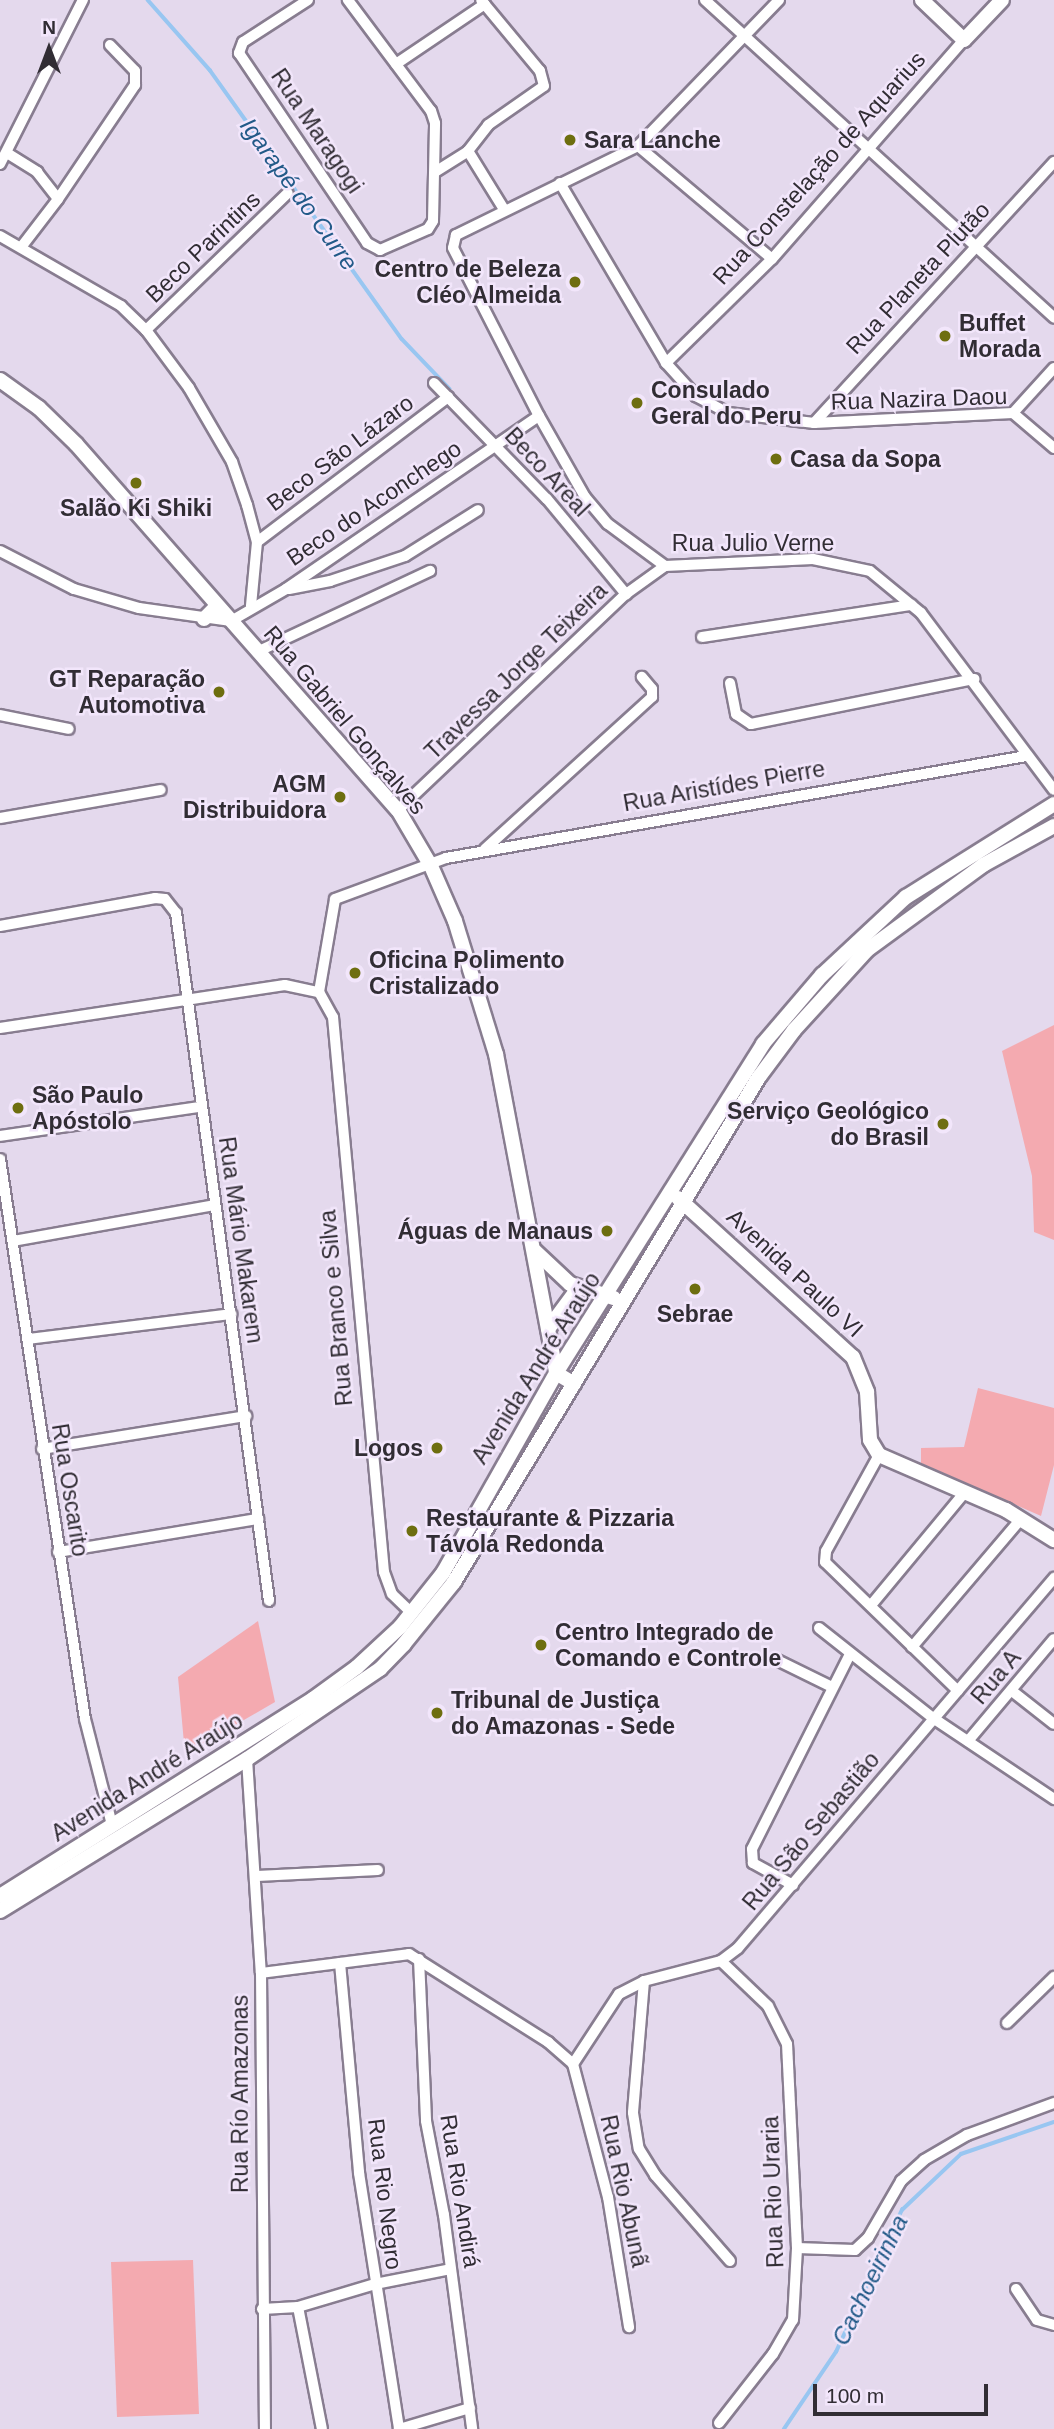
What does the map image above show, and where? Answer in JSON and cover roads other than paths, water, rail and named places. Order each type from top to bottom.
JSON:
[{"type":"main road","points":[[922,0],[964,40]]},
{"type":"main road","name":"Rua Constelação de Aquarius","points":[[964,40],[1002,0]]},
{"type":"main road","name":"Rua Gabriel Gonçalves","points":[[0,380],[39,408],[76,444],[398,810],[431,866],[454,920],[496,1054],[556,1373]]},
{"type":"main road","points":[[204,619],[217,606]]},
{"type":"main road","name":"Avenida André Araújo","points":[[0,1896],[313,1699],[357,1667],[412,1613],[443,1573],[556,1373],[608,1295],[763,1044],[831,967],[906,897],[1054,804]]},
{"type":"main road","name":"Avenida André Araújo","points":[[0,1911],[247,1759],[380,1670],[454,1582],[625,1303],[759,1077],[841,975],[867,950],[983,864],[1054,826]]},
{"type":"main road","name":"Avenida Paulo VI","points":[[672,1192],[853,1357],[867,1392],[870,1440],[879,1455]]},
{"type":"main road","points":[[535,1251],[554,1271],[579,1287],[625,1303]]},
{"type":"main road","points":[[548,1329],[579,1287]]},
{"type":"main road","points":[[556,1373],[574,1384]]},
{"type":"main road","points":[[879,1455],[1021,1519],[1054,1540]]},
{"type":"street","points":[[0,164],[83,0]]},
{"type":"street","name":"Rua Maragogi","points":[[308,0],[243,42],[239,53],[367,243],[380,250],[428,229],[435,211],[435,172]]},
{"type":"street","points":[[348,0],[396,65],[431,111],[435,172],[468,150],[488,125],[538,93],[544,86],[540,71],[483,2],[396,65]]},
{"type":"street","points":[[705,0],[1054,318]]},
{"type":"street","points":[[468,150],[505,211],[638,146],[779,0]]},
{"type":"street","name":"Rua Constelação de Aquarius","points":[[666,363],[772,258],[964,40]]},
{"type":"street","points":[[22,246],[58,199],[135,85],[135,71],[110,46]]},
{"type":"street","points":[[638,146],[772,258]]},
{"type":"street","points":[[6,153],[37,173],[58,199]]},
{"type":"street","name":"Rua Planeta Plutão","points":[[814,423],[1054,162]]},
{"type":"street","name":"Rua Nazira Daou","points":[[560,183],[666,363],[696,396],[727,414],[814,423],[1013,413],[1054,448]]},
{"type":"street","name":"Beco Parintins","points":[[146,330],[288,193]]},
{"type":"street","name":"Rua Julio Verne","points":[[505,211],[456,235],[453,248],[538,416],[586,497],[608,524],[665,566],[814,559],[870,571],[912,605],[975,679],[1026,756],[1054,790]]},
{"type":"street","points":[[0,236],[22,246],[99,292],[146,330],[189,388],[232,462],[257,542],[251,606]]},
{"type":"street","points":[[1013,413],[1054,368]]},
{"type":"street","name":"Beco Areal","points":[[434,383],[547,499],[626,594]]},
{"type":"street","name":"Beco São Lázaro","points":[[257,542],[448,397]]},
{"type":"street","name":"Beco do Aconchego","points":[[231,621],[251,606],[286,589],[538,416]]},
{"type":"street","points":[[286,589],[330,581],[405,556],[478,510]]},
{"type":"street","points":[[0,551],[74,589],[139,608],[231,621]]},
{"type":"street","name":"Travessa Jorge Teixeira","points":[[398,810],[626,594],[665,566]]},
{"type":"street","points":[[259,651],[430,571]]},
{"type":"street","points":[[702,637],[912,605]]},
{"type":"street","points":[[485,849],[652,697],[642,677]]},
{"type":"street","points":[[730,684],[736,714],[751,724],[975,679]]},
{"type":"street","points":[[0,715],[69,729]]},
{"type":"street","name":"Rua Aristídes Pierre","points":[[320,992],[335,899],[431,866],[485,849],[1026,756]]},
{"type":"street","points":[[0,817],[162,790]]},
{"type":"street","name":"Rua Mário Makarem","points":[[0,926],[155,898],[172,904],[176,913],[200,1107],[246,1416],[269,1601]]},
{"type":"street","points":[[0,1028],[285,985],[320,992]]},
{"type":"street","name":"Rua Branco e Silva","points":[[320,992],[333,1017],[384,1572],[392,1594],[412,1613]]},
{"type":"street","points":[[0,1136],[200,1107]]},
{"type":"street","name":"Rua Oscarito","points":[[0,1159],[85,1719],[112,1825]]},
{"type":"street","points":[[13,1241],[215,1205]]},
{"type":"street","points":[[28,1339],[231,1314]]},
{"type":"street","points":[[42,1449],[246,1416]]},
{"type":"street","points":[[879,1455],[826,1551],[825,1562],[832,1573],[872,1604],[958,1691]]},
{"type":"street","points":[[872,1604],[964,1493]]},
{"type":"street","points":[[58,1552],[258,1519]]},
{"type":"street","points":[[912,1647],[1021,1519]]},
{"type":"street","name":"Rua São Sebastião","points":[[573,2064],[619,1994],[644,1981],[720,1961],[738,1948],[1054,1578]]},
{"type":"street","points":[[819,1628],[849,1656],[933,1718],[1054,1799]]},
{"type":"street","name":"Rua A","points":[[968,1741],[1054,1640]]},
{"type":"street","points":[[793,1885],[753,1863],[751,1854],[830,1686],[849,1656]]},
{"type":"street","points":[[777,1660],[830,1686]]},
{"type":"street","points":[[1012,1691],[1054,1724]]},
{"type":"street","name":"Rua Río Amazonas","points":[[247,1759],[257,1876],[261,1973],[265,2429]]},
{"type":"street","points":[[257,1876],[378,1870]]},
{"type":"street","points":[[261,1973],[404,1953],[419,1959],[548,2042],[573,2064]]},
{"type":"street","name":"Rua Rio Andirá","points":[[419,1959],[426,2120],[451,2269],[472,2429]]},
{"type":"street","name":"Rua Rio Uraria","points":[[719,2423],[773,2354],[793,2320],[797,2249],[787,2044],[768,2006],[720,1961]]},
{"type":"street","name":"Rua Rio Negro","points":[[340,1963],[359,2173],[399,2429]]},
{"type":"street","points":[[1007,2023],[1054,1977]]},
{"type":"street","points":[[644,1981],[633,2113],[639,2149],[655,2175],[730,2261]]},
{"type":"street","name":"Rua Rio Abunã","points":[[573,2064],[608,2197],[629,2327]]},
{"type":"street","points":[[797,2249],[855,2250],[868,2238],[892,2192],[924,2160],[967,2134],[1054,2103]]},
{"type":"street","points":[[262,2309],[298,2307],[375,2284],[451,2269]]},
{"type":"street","points":[[1016,2289],[1037,2320],[1054,2325]]},
{"type":"street","points":[[298,2307],[322,2429]]},
{"type":"street","points":[[399,2429],[470,2408]]},
{"type":"waterway","name":"Igarapé do Curre","points":[[148,0],[210,70],[402,339],[450,389]]},
{"type":"waterway","name":"Cachoeirinha","points":[[784,2429],[836,2352],[902,2210],[961,2154],[1054,2122]]},
{"type":"place","name":"Sara Lanche","points":[[570,140]]},
{"type":"place","name":"Centro de Beleza Cléo Almeida","points":[[575,282]]},
{"type":"place","name":"Buffet Morada","points":[[945,336]]},
{"type":"place","name":"Consulado Geral do Peru","points":[[637,403]]},
{"type":"place","name":"Casa da Sopa","points":[[776,459]]},
{"type":"place","name":"Salão Ki Shiki","points":[[136,483]]},
{"type":"place","name":"GT Reparação Automotiva","points":[[219,692]]},
{"type":"place","name":"AGM Distribuidora","points":[[340,797]]},
{"type":"place","name":"Oficina Polimento Cristalizado","points":[[355,973]]},
{"type":"place","name":"São Paulo Apóstolo","points":[[18,1108]]},
{"type":"place","name":"Serviço Geológico do Brasil","points":[[943,1124]]},
{"type":"place","name":"Águas de Manaus","points":[[607,1231]]},
{"type":"place","name":"Sebrae","points":[[695,1289]]},
{"type":"place","name":"Logos","points":[[437,1448]]},
{"type":"place","name":"Restaurante & Pizzaria Távola Redonda","points":[[412,1531]]},
{"type":"place","name":"Centro Integrado de Comando e Controle","points":[[541,1645]]},
{"type":"place","name":"Tribunal de Justiça do Amazonas - Sede","points":[[437,1713]]}]
